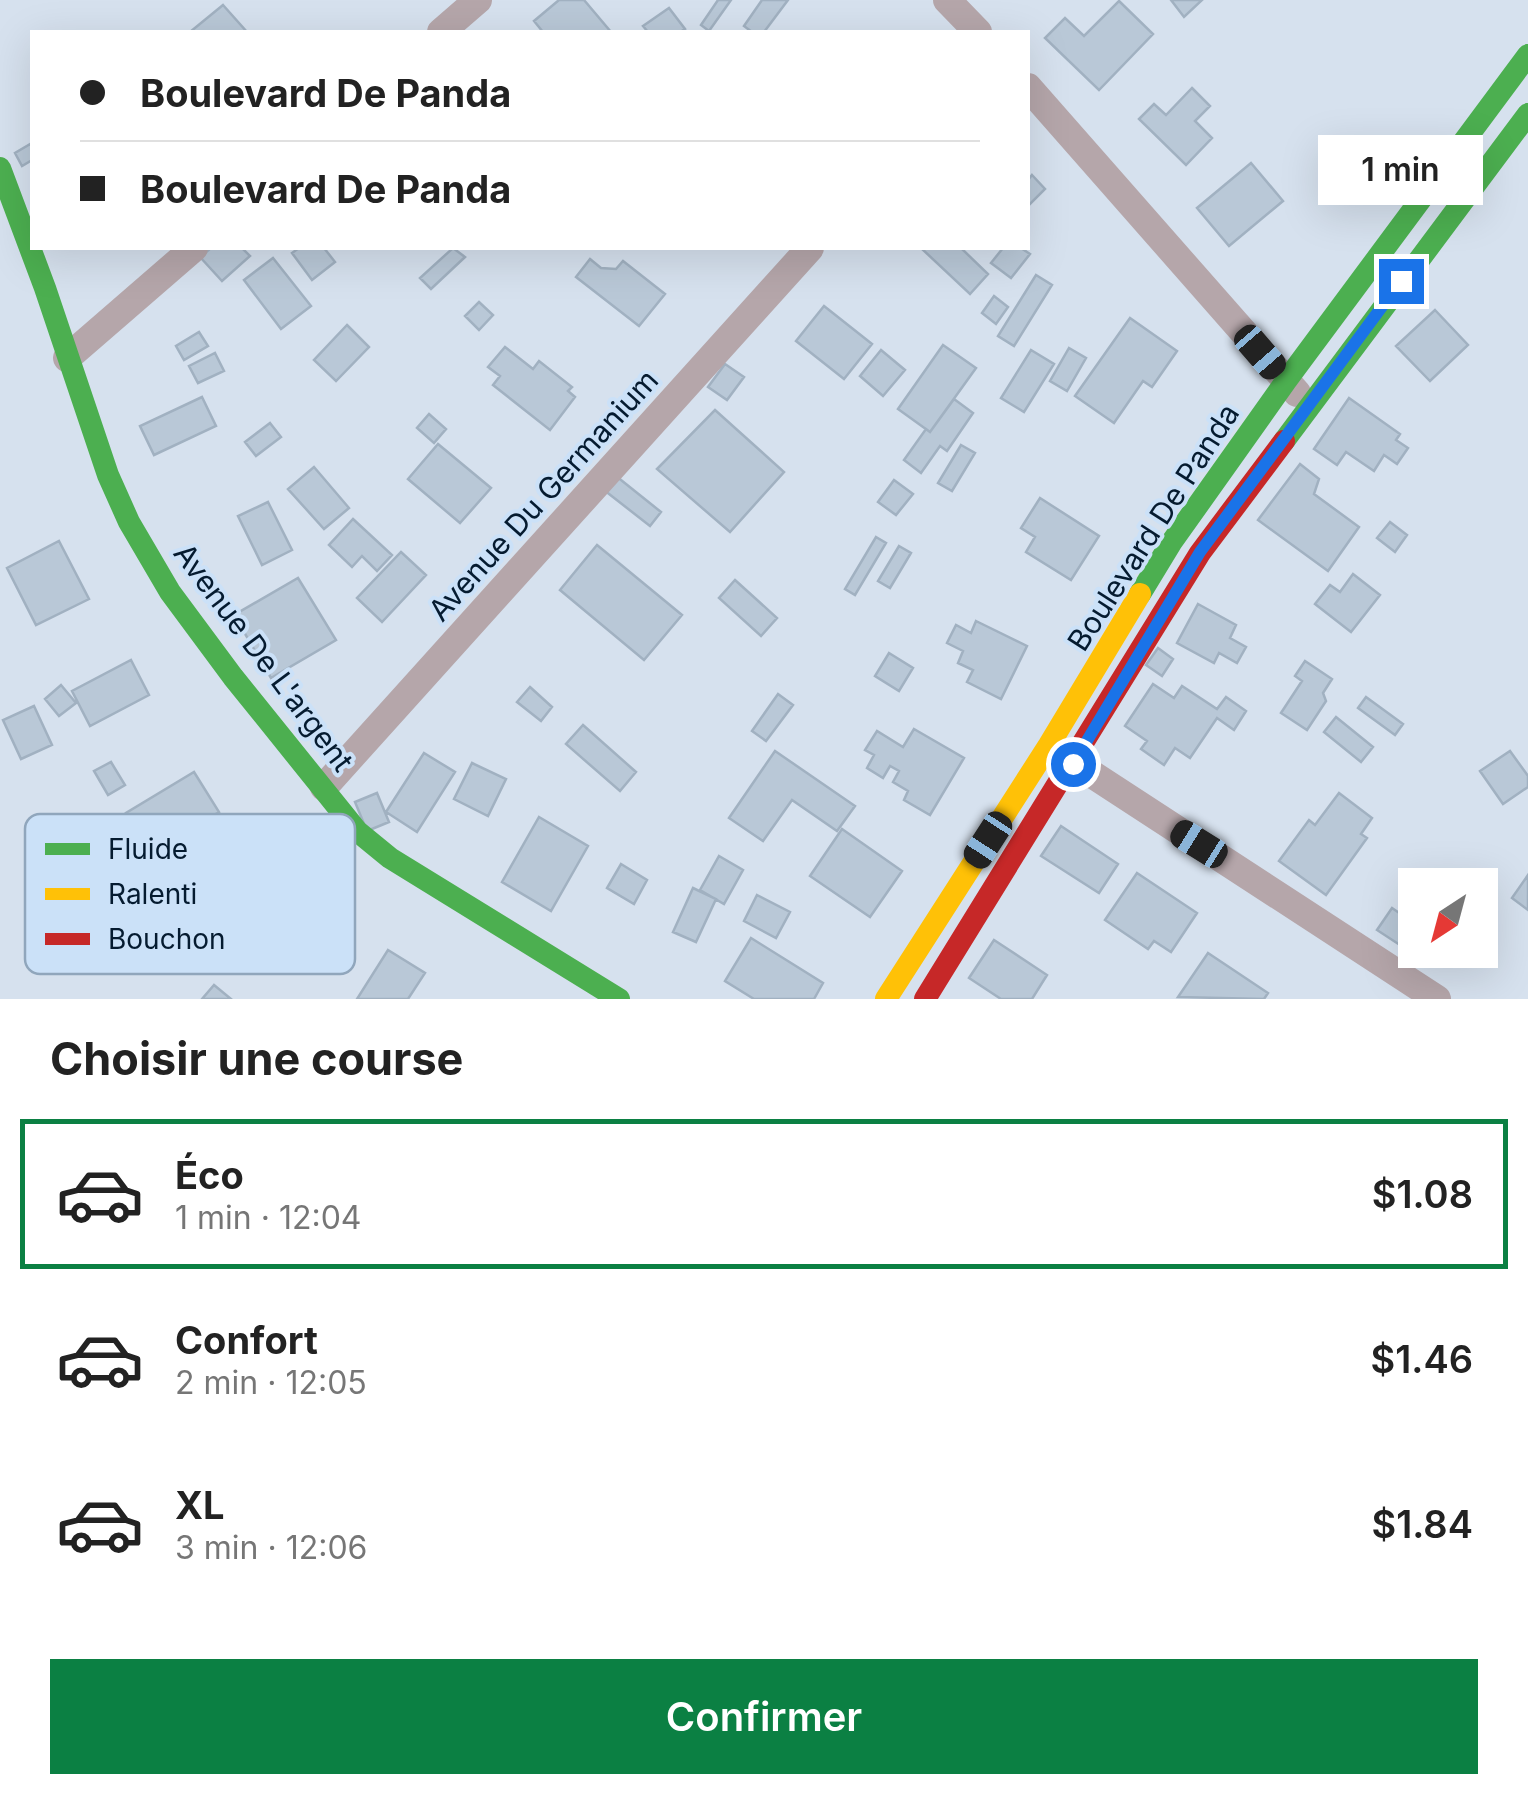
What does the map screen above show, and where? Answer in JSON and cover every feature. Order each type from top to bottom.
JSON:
[{"type":"street","points":[[443,30],[478,0]]},
{"type":"street","points":[[947,0],[976,30]]},
{"type":"street","name":"Boulevard De Panda","points":[[886,999],[1049,745],[1171,544],[1286,381],[1528,55]]},
{"type":"street","points":[[1030,89],[1309,405]]},
{"type":"street","name":"Boulevard De Panda","points":[[925,999],[1200,552],[1528,114]]},
{"type":"street","name":"Avenue De L'argent","points":[[0,168],[128,522],[162,578],[233,677],[345,814]]},
{"type":"street","points":[[68,358],[192,250]]},
{"type":"street","name":"Avenue Du Germanium","points":[[324,786],[808,250]]},
{"type":"street","points":[[1049,745],[1437,999]]},
{"type":"street","name":"Avenue De L'argent","points":[[355,828],[390,858],[619,999]]},
{"type":"building","points":[[559,0],[584,0],[609,30],[541,30],[534,21]]},
{"type":"building","points":[[718,0],[731,0],[710,30],[701,25]]},
{"type":"building","points":[[762,0],[788,0],[766,30],[744,26]]},
{"type":"building","points":[[1171,0],[1202,0],[1184,17]]},
{"type":"building","points":[[1119,1],[1153,34],[1099,90],[1045,38],[1065,18],[1084,36]]},
{"type":"building","points":[[223,5],[245,30],[192,30]]},
{"type":"building","points":[[669,8],[685,29],[646,30],[643,26]]},
{"type":"building","points":[[1192,88],[1210,106],[1195,121],[1212,138],[1186,165],[1139,119],[1154,104],[1166,115]]},
{"type":"building","points":[[30,144],[30,161],[22,166],[15,153]]},
{"type":"building","points":[[1251,163],[1283,201],[1229,246],[1197,208]]},
{"type":"building","points":[[1032,175],[1045,189],[1030,204]]},
{"type":"building","points":[[209,250],[244,250],[250,256],[222,281],[200,257]]},
{"type":"building","points":[[326,250],[335,262],[312,280],[292,253]]},
{"type":"building","points":[[451,250],[465,257],[431,289],[420,278]]},
{"type":"building","points":[[923,250],[963,250],[988,274],[970,294]]},
{"type":"building","points":[[1001,250],[1024,250],[1030,254],[1011,278],[991,263]]},
{"type":"building","points":[[273,258],[311,306],[281,329],[244,280]]},
{"type":"building","points":[[590,259],[601,268],[616,269],[623,261],[665,294],[639,326],[576,277]]},
{"type":"building","points":[[1036,275],[1052,285],[1014,346],[998,336]]},
{"type":"building","points":[[994,296],[1008,307],[996,324],[982,313]]},
{"type":"building","points":[[479,302],[493,315],[479,330],[465,316]]},
{"type":"building","points":[[824,306],[872,344],[844,379],[796,341]]},
{"type":"building","points":[[1435,310],[1468,345],[1430,381],[1396,346]]},
{"type":"building","points":[[1130,318],[1177,351],[1152,387],[1143,381],[1114,423],[1075,396]]},
{"type":"building","points":[[347,325],[369,347],[336,381],[314,360]]},
{"type":"building","points":[[199,332],[208,346],[184,360],[176,346]]},
{"type":"building","points":[[943,345],[976,368],[930,432],[898,409]]},
{"type":"building","points":[[505,347],[533,369],[539,361],[572,387],[568,391],[575,397],[550,430],[493,385],[500,376],[488,367]]},
{"type":"building","points":[[1069,348],[1086,358],[1067,391],[1050,381]]},
{"type":"building","points":[[881,350],[905,370],[883,396],[860,376]]},
{"type":"building","points":[[1031,350],[1054,364],[1024,412],[1001,398]]},
{"type":"building","points":[[215,353],[224,371],[198,383],[189,366]]},
{"type":"building","points":[[725,364],[744,377],[727,400],[708,387]]},
{"type":"building","points":[[202,397],[216,426],[154,455],[140,426]]},
{"type":"building","points":[[1349,398],[1400,434],[1396,440],[1408,448],[1397,464],[1384,455],[1374,471],[1346,452],[1337,465],[1314,449]]},
{"type":"building","points":[[954,399],[973,413],[947,451],[940,446],[921,473],[904,460]]},
{"type":"building","points":[[715,410],[784,472],[730,532],[657,469]]},
{"type":"building","points":[[429,414],[446,429],[434,443],[417,428]]},
{"type":"building","points":[[270,423],[281,437],[256,456],[245,442]]},
{"type":"building","points":[[438,444],[491,488],[460,523],[408,479]]},
{"type":"building","points":[[961,445],[975,453],[952,491],[938,483]]},
{"type":"building","points":[[1300,464],[1319,479],[1314,494],[1359,527],[1328,571],[1258,520]]},
{"type":"building","points":[[314,467],[349,508],[324,529],[288,489]]},
{"type":"building","points":[[616,476],[661,512],[650,526],[604,490]]},
{"type":"building","points":[[894,480],[913,494],[896,515],[878,502]]},
{"type":"building","points":[[1040,498],[1099,536],[1071,580],[1026,552],[1035,537],[1021,528]]},
{"type":"building","points":[[268,502],[292,550],[262,565],[238,516]]},
{"type":"building","points":[[353,519],[392,555],[377,571],[362,556],[352,567],[329,545]]},
{"type":"building","points":[[1390,522],[1407,535],[1395,552],[1377,538]]},
{"type":"building","points":[[876,537],[886,543],[855,595],[845,589]]},
{"type":"building","points":[[59,541],[89,599],[36,625],[7,568]]},
{"type":"building","points":[[597,545],[682,615],[644,660],[560,590]]},
{"type":"building","points":[[899,546],[911,553],[890,588],[878,581]]},
{"type":"building","points":[[401,552],[426,575],[382,622],[357,598]]},
{"type":"building","points":[[1353,574],[1380,595],[1351,632],[1315,604],[1330,585],[1340,592]]},
{"type":"building","points":[[298,578],[336,640],[271,678],[234,615]]},
{"type":"building","points":[[735,580],[777,618],[761,636],[719,598]]},
{"type":"building","points":[[1198,604],[1236,625],[1230,638],[1246,647],[1237,663],[1219,653],[1214,663],[1177,643]]},
{"type":"building","points":[[976,621],[1027,646],[1001,699],[967,682],[973,670],[958,663],[963,651],[947,643],[956,625],[971,633]]},
{"type":"building","points":[[1158,648],[1173,659],[1162,676],[1146,665]]},
{"type":"building","points":[[889,653],[913,668],[899,691],[875,676]]},
{"type":"building","points":[[131,660],[149,695],[90,726],[72,691]]},
{"type":"building","points":[[1305,661],[1332,679],[1323,693],[1326,701],[1307,730],[1281,713],[1302,681],[1295,676]]},
{"type":"building","points":[[1153,684],[1174,698],[1182,686],[1217,709],[1226,697],[1246,711],[1234,730],[1217,718],[1190,758],[1175,748],[1164,765],[1141,749],[1147,741],[1125,726]]},
{"type":"building","points":[[61,685],[76,703],[59,716],[45,699]]},
{"type":"building","points":[[530,687],[552,707],[541,721],[517,702]]},
{"type":"building","points":[[778,694],[793,705],[766,741],[752,731]]},
{"type":"building","points":[[1366,697],[1403,724],[1395,735],[1358,708]]},
{"type":"building","points":[[34,706],[52,745],[21,759],[3,720]]},
{"type":"building","points":[[1336,717],[1373,747],[1361,762],[1324,732]]},
{"type":"building","points":[[583,725],[636,772],[620,791],[566,744]]},
{"type":"building","points":[[914,729],[964,758],[930,815],[904,800],[908,791],[893,782],[899,771],[890,766],[883,778],[867,768],[874,755],[865,750],[877,731],[903,747]]},
{"type":"building","points":[[775,751],[855,806],[837,831],[792,800],[763,841],[729,818]]},
{"type":"building","points":[[1510,751],[1528,776],[1528,787],[1503,804],[1480,771]]},
{"type":"building","points":[[424,753],[455,772],[417,832],[386,812]]},
{"type":"building","points":[[111,762],[125,785],[108,795],[94,771]]},
{"type":"building","points":[[472,763],[506,779],[488,816],[454,799]]},
{"type":"building","points":[[194,772],[219,812],[216,814],[126,813]]},
{"type":"building","points":[[377,793],[389,822],[367,831],[355,802]]},
{"type":"building","points":[[1339,793],[1372,818],[1361,834],[1367,838],[1326,895],[1279,861],[1309,820],[1315,825]]},
{"type":"building","points":[[539,817],[588,846],[551,911],[502,882]]},
{"type":"building","points":[[1061,826],[1118,864],[1099,893],[1041,856]]},
{"type":"building","points":[[842,829],[902,871],[870,917],[810,876]]},
{"type":"building","points":[[719,856],[743,870],[724,904],[700,890]]},
{"type":"building","points":[[621,864],[647,880],[634,904],[607,888]]},
{"type":"building","points":[[1137,873],[1197,913],[1171,952],[1154,941],[1148,949],[1105,920]]},
{"type":"building","points":[[1528,875],[1528,910],[1512,898]]},
{"type":"building","points":[[693,888],[716,899],[696,942],[673,932]]},
{"type":"building","points":[[757,895],[790,912],[776,938],[744,921]]},
{"type":"building","points":[[1392,908],[1398,912],[1398,944],[1377,930]]},
{"type":"building","points":[[751,938],[823,983],[814,999],[754,999],[725,981]]},
{"type":"building","points":[[994,940],[1047,975],[1032,999],[1001,999],[969,978]]},
{"type":"building","points":[[388,950],[425,973],[408,999],[357,999]]},
{"type":"building","points":[[1208,953],[1268,993],[1264,999],[1178,997]]},
{"type":"building","points":[[214,985],[231,999],[202,999]]},
{"type":"traffic: fast","points":[[1140,594],[1171,543],[1286,381],[1528,55]]},
{"type":"traffic: fast","points":[[1284,441],[1528,114]]},
{"type":"traffic: fast","points":[[0,168],[30,248]]},
{"type":"traffic: fast","points":[[31,250],[108,475],[129,522],[170,592],[343,814]]},
{"type":"traffic: fast","points":[[355,829],[390,858],[619,999]]},
{"type":"traffic: slow","points":[[886,999],[1049,745],[1140,594]]},
{"type":"traffic: jam","points":[[925,999],[1200,553],[1284,441]]},
{"type":"route","points":[[1073,764],[1200,552],[1401,281]]}]
